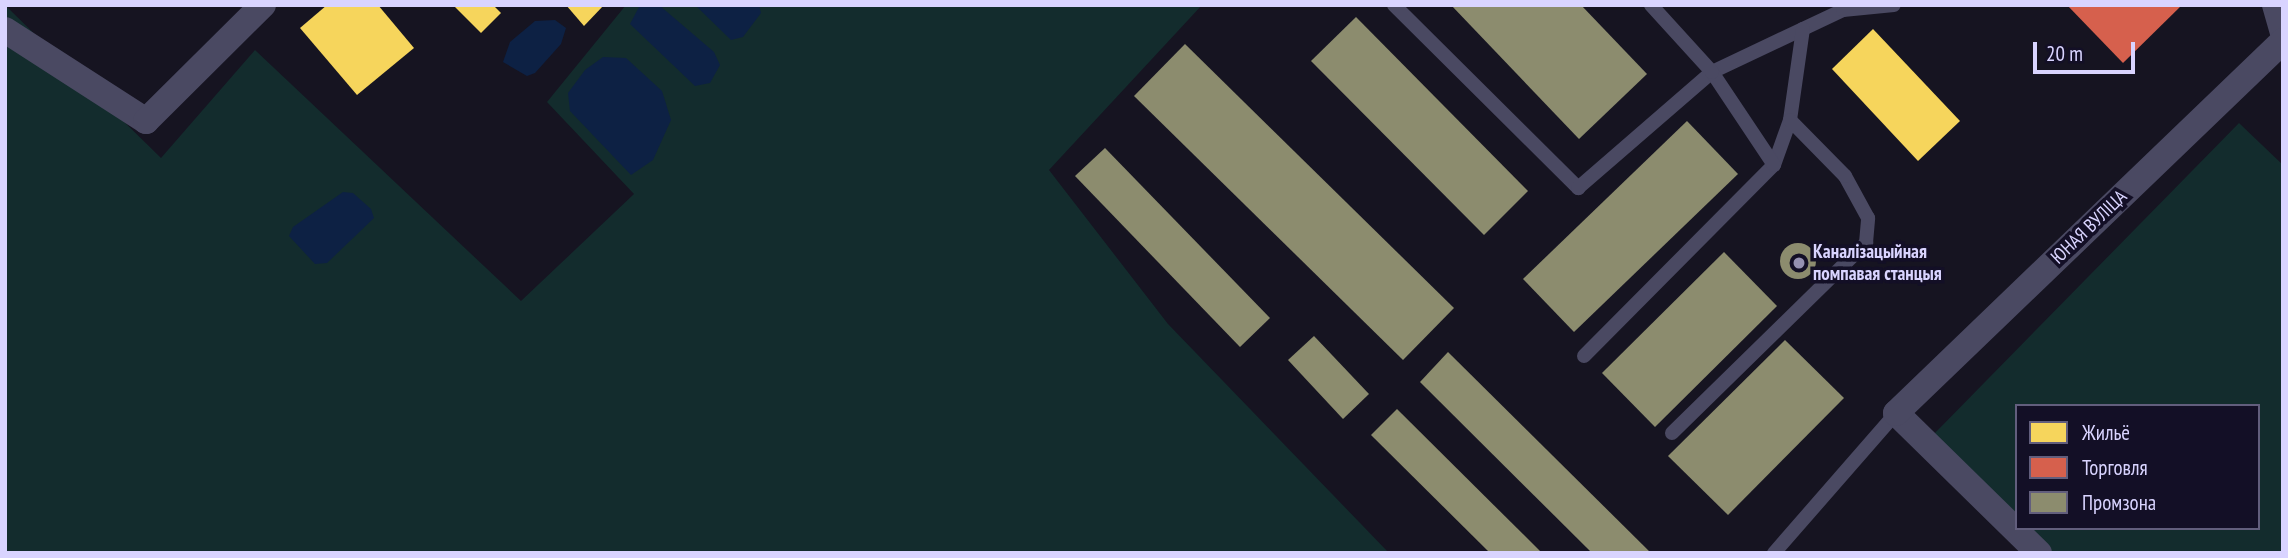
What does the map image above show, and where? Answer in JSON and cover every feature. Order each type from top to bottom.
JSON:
[{"type":"street","points":[[5,30],[146,121],[263,5]]},
{"type":"street","points":[[2275,5],[2283,33]]},
{"type":"street","name":"ЮНАЯ ВУЛІЦА","points":[[1896,413],[2283,41]]},
{"type":"street","points":[[1896,413],[2015,530]]},
{"type":"street","points":[[2016,530],[2039,553]]},
{"type":"lane","points":[[1394,5],[1578,188],[1712,72],[1843,10],[1894,5]]},
{"type":"lane","points":[[1651,5],[1712,72],[1774,165]]},
{"type":"lane","points":[[1584,356],[1774,165],[1790,120],[1802,29]]},
{"type":"lane","points":[[1672,433],[1866,243],[1868,218],[1845,176],[1790,120]]},
{"type":"lane","points":[[1774,553],[1896,413]]},
{"type":"green space","points":[[5,5],[161,158],[255,50],[521,301],[634,194],[547,102],[626,5],[1202,5],[1049,170],[1168,324],[1389,553],[5,553]]},
{"type":"green space","points":[[2239,123],[2283,165],[2283,553],[2052,553],[2029,530],[2260,530],[2260,404],[2015,404],[2015,516],[1932,436]]},
{"type":"water","points":[[659,5],[714,52],[720,65],[710,83],[695,86],[630,24],[639,7]]},
{"type":"water","points":[[695,5],[759,5],[761,13],[743,37],[731,40]]},
{"type":"water","points":[[555,20],[566,28],[561,44],[535,73],[527,76],[503,62],[510,42],[535,21]]},
{"type":"water","points":[[603,57],[626,58],[662,91],[671,120],[653,160],[631,175],[570,111],[568,93],[585,70]]},
{"type":"water","points":[[343,192],[353,193],[371,209],[374,218],[327,263],[315,264],[289,236],[293,227]]},
{"type":"building: Жильё","points":[[327,5],[378,5],[414,48],[357,95],[300,28]]},
{"type":"building: Жильё","points":[[493,5],[501,13],[481,33],[455,7]]},
{"type":"building: Жильё","points":[[566,5],[604,5],[584,26]]},
{"type":"building: Жильё","points":[[1873,29],[1960,121],[1918,161],[1832,69]]},
{"type":"building: Торговля","points":[[2067,5],[2182,5],[2123,63]]},
{"type":"building: Промзона","points":[[1451,5],[1581,5],[1647,74],[1579,139]]},
{"type":"building: Промзона","points":[[1356,17],[1528,191],[1484,235],[1311,61]]},
{"type":"building: Промзона","points":[[1185,44],[1454,308],[1403,360],[1134,96]]},
{"type":"building: Промзона","points":[[1687,121],[1738,174],[1574,332],[1523,279]]},
{"type":"building: Промзона","points":[[1105,148],[1270,318],[1240,347],[1075,176]]},
{"type":"building: Промзона","name":"Каналізацыйная помпавая станцыя","points":[[1798,243],[1811,248],[1816,261],[1811,274],[1798,279],[1785,274],[1780,261],[1785,248]]},
{"type":"building: Промзона","points":[[1724,252],[1777,306],[1655,427],[1602,373]]},
{"type":"building: Промзона","points":[[1314,336],[1369,394],[1343,419],[1288,360]]},
{"type":"building: Промзона","points":[[1785,340],[1844,398],[1728,515],[1668,456]]},
{"type":"building: Промзона","points":[[1448,352],[1651,553],[1592,553],[1420,382]]},
{"type":"building: Промзона","points":[[1397,409],[1542,553],[1490,553],[1371,435]]},
{"type":"place","name":"Каналізацыйная помпавая станцыя","points":[[1799,263]]}]
